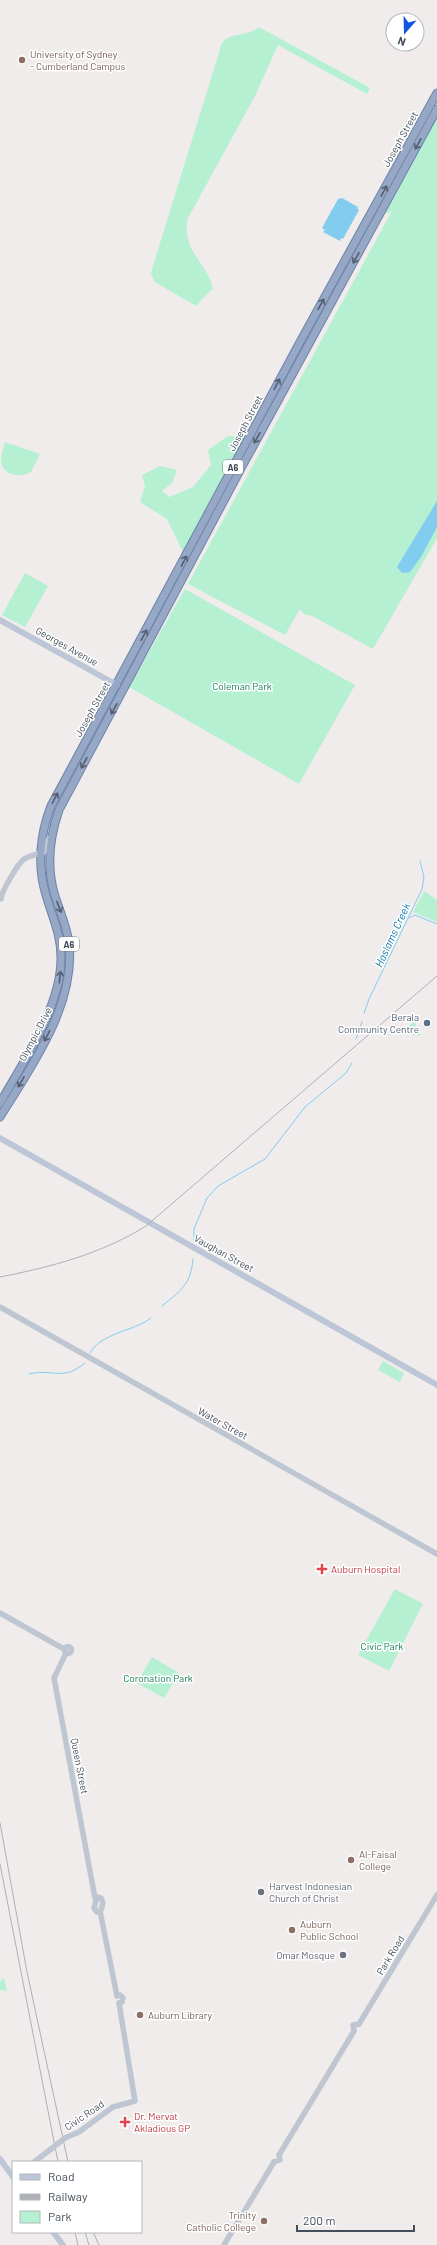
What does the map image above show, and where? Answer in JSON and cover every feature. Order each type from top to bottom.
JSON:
[{"type":"highway","name":"Joseph Street","points":[[39,854],[51,806],[292,356],[437,93]]},
{"type":"highway","name":"Joseph Street","points":[[51,837],[59,810],[66,796],[125,688],[235,478],[437,109]]},
{"type":"highway","name":"Georges Avenue","points":[[117,685],[125,688]]},
{"type":"highway","name":"Olympic Drive","points":[[0,1117],[38,1052],[61,1007],[69,969],[67,933],[50,875],[51,837]]},
{"type":"highway","name":"Olympic Drive","points":[[0,1103],[31,1048],[54,1001],[61,971],[60,938],[44,890],[39,854]]},
{"type":"highway","points":[[31,1048],[38,1052]]},
{"type":"main road","name":"Georges Avenue","points":[[0,620],[117,685]]},
{"type":"main road","name":"Vaughan Street","points":[[0,1138],[437,1385]]},
{"type":"main road","points":[[0,2159],[12,2176]]},
{"type":"main road","points":[[54,2233],[63,2245]]},
{"type":"street","name":"Joseph Street","points":[[1,900],[3,892],[24,859],[44,852],[47,841],[51,837]]},
{"type":"street","name":"Water Street","points":[[0,1307],[437,1554]]},
{"type":"street","points":[[0,1613],[58,1646],[62,1660]]},
{"type":"street","name":"Queen Street","points":[[58,1646],[65,1651],[54,1678],[94,1886],[97,1897],[103,1900],[99,1912],[117,1996],[115,2001],[119,2003],[135,2101]]},
{"type":"street","name":"Park Road","points":[[224,2245],[274,2162],[273,2156],[279,2155],[354,2031],[360,2030],[359,2024],[437,1895]]},
{"type":"street","name":"Civic Road","points":[[35,2161],[65,2138],[72,2135],[113,2107],[135,2101]]},
{"type":"green space","points":[[259,27],[370,88],[367,94],[278,45],[255,96],[188,218],[188,239],[195,255],[210,279],[213,288],[196,306],[155,282],[151,274],[152,269],[222,43],[230,37],[250,32]]},
{"type":"green space","points":[[437,113],[437,538],[373,649],[312,616],[304,614],[300,609],[285,635],[188,584],[392,211],[386,214],[385,212]]},
{"type":"green space","points":[[228,436],[246,436],[183,552],[167,519],[140,502],[145,487],[142,475],[160,466],[177,470],[172,483],[162,491],[169,497],[193,487],[211,465],[208,450]]},
{"type":"green space","points":[[5,442],[40,454],[31,472],[17,475],[8,473],[5,470],[1,461]]},
{"type":"green space","points":[[25,573],[48,586],[25,627],[2,615]]},
{"type":"green space","name":"Coleman Park","points":[[185,589],[355,685],[299,784],[129,687]]},
{"type":"green space","points":[[424,891],[437,900],[437,922],[413,912]]},
{"type":"green space","points":[[414,1021],[421,1036],[403,1032]]},
{"type":"green space","points":[[383,1361],[404,1373],[400,1382],[378,1370]]},
{"type":"green space","name":"Civic Park","points":[[395,1589],[423,1604],[389,1671],[358,1655]]},
{"type":"green space","name":"Coronation Park","points":[[152,1657],[179,1673],[164,1698],[137,1683]]},
{"type":"green space","points":[[4,1978],[7,1991],[0,1990],[0,1981]]},
{"type":"water","points":[[342,198],[358,207],[357,208],[359,210],[343,239],[341,238],[340,241],[323,232],[325,230],[322,228],[338,199]]},
{"type":"water","points":[[437,501],[437,527],[421,557],[410,572],[402,573],[397,567]]},
{"type":"waterway","name":"Haslams Creek","points":[[364,1013],[369,999],[422,889],[424,877],[420,861]]},
{"type":"waterway","points":[[409,918],[415,915],[437,924]]},
{"type":"waterway","name":"Haslams Creek","points":[[356,1039],[362,1022]]},
{"type":"waterway","name":"Haslams Creek","points":[[194,1241],[194,1229],[207,1198],[218,1186],[265,1159],[305,1107],[346,1073],[352,1063]]},
{"type":"waterway","points":[[162,1306],[184,1287],[190,1275],[193,1259]]},
{"type":"waterway","points":[[90,1353],[95,1346],[110,1336],[144,1323],[151,1318]]},
{"type":"waterway","points":[[29,1374],[45,1372],[70,1372],[85,1363]]},
{"type":"railway","points":[[0,1277],[57,1264],[93,1252],[129,1236],[146,1226],[437,976]]},
{"type":"railway","points":[[0,1823],[27,1972],[68,2161]]},
{"type":"railway","points":[[0,1864],[58,2161]]},
{"type":"railway","points":[[75,2233],[78,2245]]},
{"type":"railway","points":[[85,2233],[89,2245]]},
{"type":"railway","points":[[93,2233],[99,2245]]},
{"type":"place","name":"University of Sydney - Cumberland Campus","points":[[22,60]]},
{"type":"place","name":"Berala Community Centre","points":[[427,1023]]},
{"type":"place","name":"Auburn Hospital","points":[[322,1569]]},
{"type":"place","name":"Al-Faisal College","points":[[351,1860]]},
{"type":"place","name":"Harvest Indonesian Church of Christ","points":[[261,1892]]},
{"type":"place","name":"Auburn Public School","points":[[292,1930]]},
{"type":"place","name":"Omar Mosque","points":[[343,1955]]},
{"type":"place","name":"Auburn Library","points":[[140,2015]]},
{"type":"place","name":"Dr. Mervat Akladious GP","points":[[125,2122]]},
{"type":"place","name":"Trinity Catholic College","points":[[264,2221]]}]
